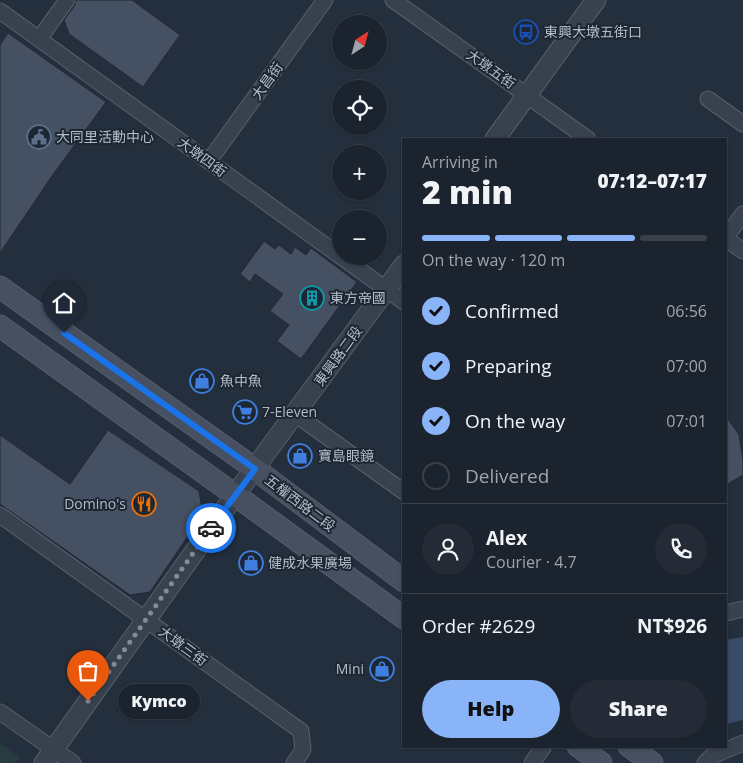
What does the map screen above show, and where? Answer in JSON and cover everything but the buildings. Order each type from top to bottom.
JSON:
[{"type":"main road","name":"五權西路二段","points":[[0,288],[255,469],[402,579]]},
{"type":"main road","points":[[0,326],[402,617]]},
{"type":"main road","points":[[581,748],[601,763]]},
{"type":"main road","points":[[631,748],[652,763]]},
{"type":"street","points":[[39,38],[67,0]]},
{"type":"street","name":"大昌街","points":[[209,161],[326,0]]},
{"type":"street","name":"大墩五街","points":[[393,0],[587,138]]},
{"type":"street","points":[[496,138],[596,0]]},
{"type":"street","name":"大墩四街","points":[[0,11],[402,301]]},
{"type":"street","points":[[708,99],[743,124]]},
{"type":"street","points":[[727,237],[743,214]]},
{"type":"street","points":[[727,239],[743,251]]},
{"type":"street","name":"東興路二段","points":[[49,756],[235,495],[402,267]]},
{"type":"street","points":[[295,414],[402,491]]},
{"type":"street","name":"大墩三街","points":[[0,515],[301,731],[304,750],[294,763]]},
{"type":"street","points":[[727,613],[743,609]]},
{"type":"street","points":[[0,712],[49,756],[73,763]]},
{"type":"street","points":[[705,763],[712,756],[743,743]]},
{"type":"street","points":[[532,763],[543,748]]},
{"type":"green space","points":[[0,743],[20,757],[15,763],[0,763]]},
{"type":"water","points":[[743,637],[743,720],[727,724],[727,640]]},
{"type":"pier","points":[[582,748],[670,748],[682,757],[678,763],[572,763]]},
{"type":"way so far","points":[[88,701],[211,528]]},
{"type":"place","name":"東興大墩五街口","points":[[526,32]]},
{"type":"place","name":"大同里活動中心","points":[[39,137]]},
{"type":"place","name":"東方帝國","points":[[312,298]]},
{"type":"place","name":"魚中魚","points":[[202,381]]},
{"type":"place","name":"7-Eleven","points":[[245,412]]},
{"type":"place","name":"寶島眼鏡","points":[[300,456]]},
{"type":"place","name":"Domino's","points":[[144,504]]},
{"type":"place","name":"健成水果廣場","points":[[251,563]]},
{"type":"place","name":"Mini","points":[[382,669]]},
{"type":"place","name":"Kymco","points":[[88,701]]},
{"type":"route","points":[[64,333],[255,469],[211,528]]}]
